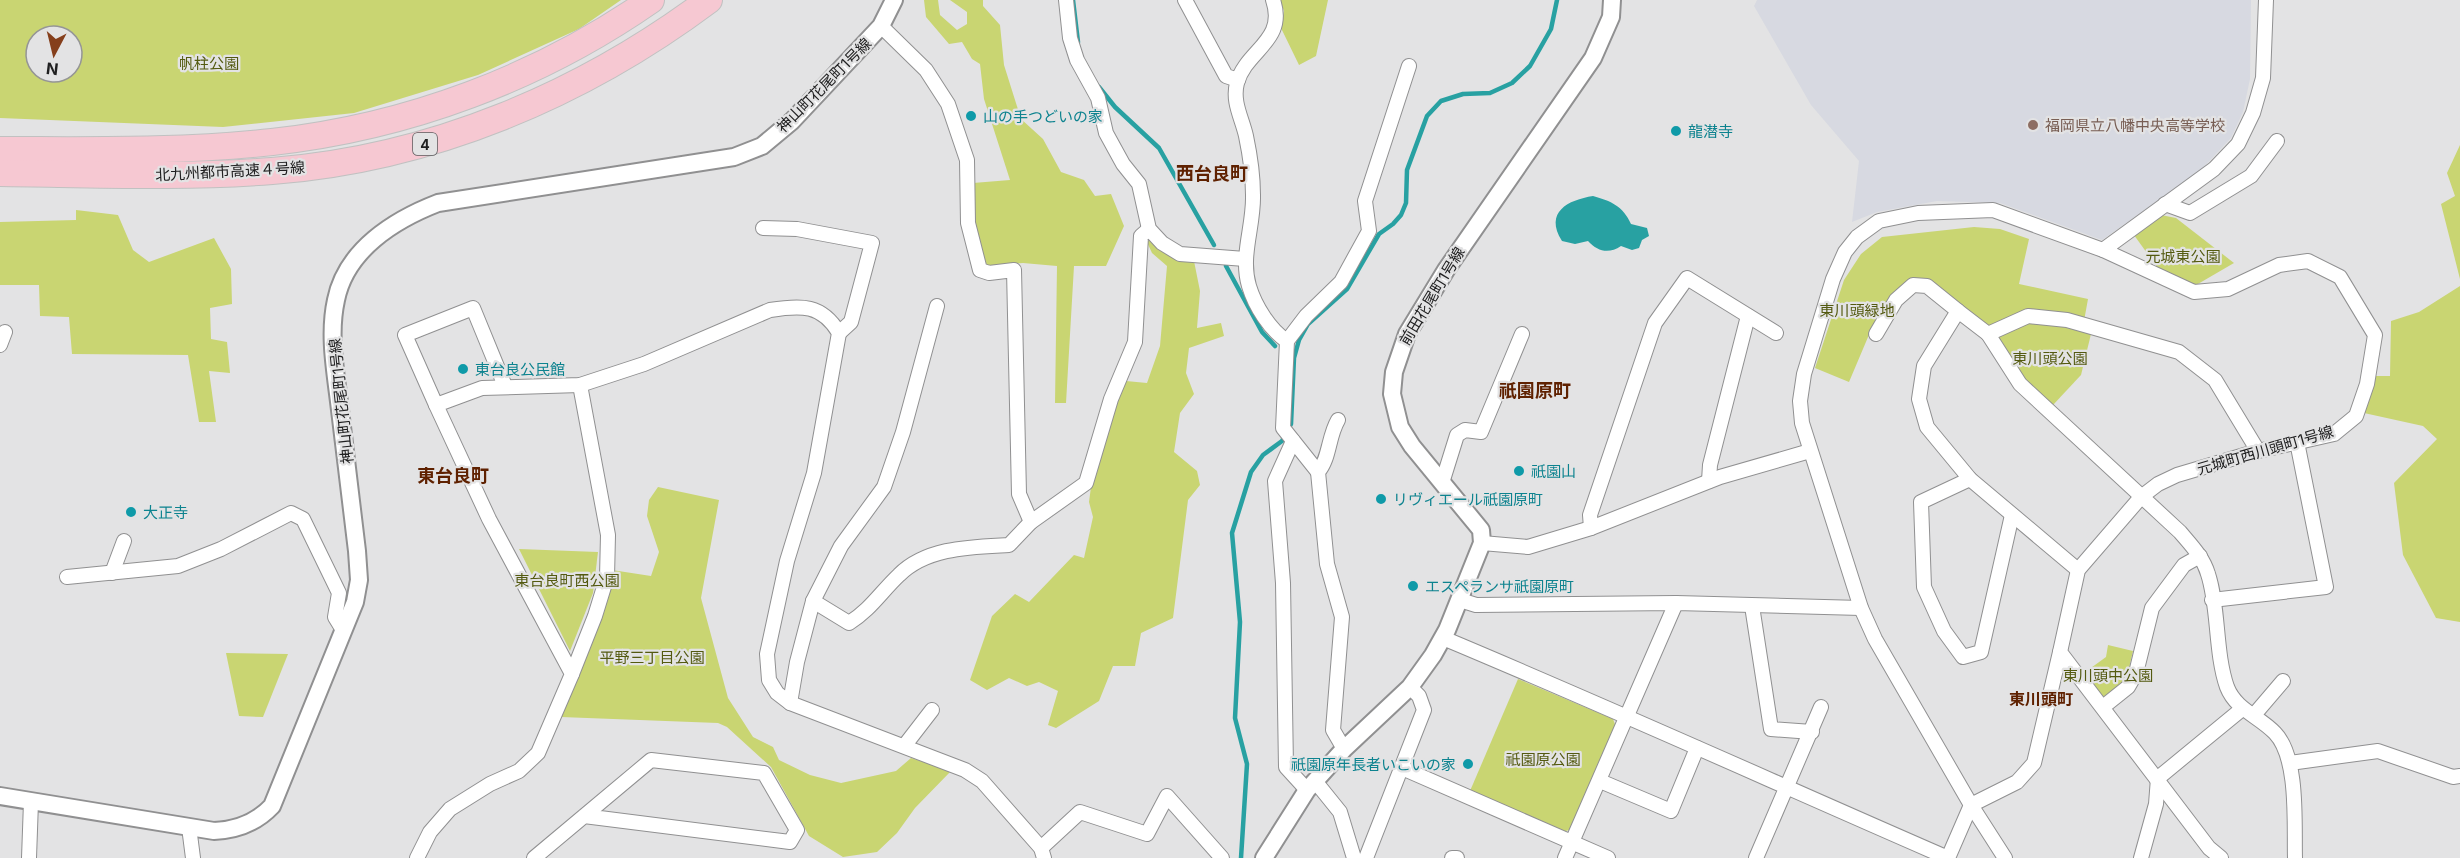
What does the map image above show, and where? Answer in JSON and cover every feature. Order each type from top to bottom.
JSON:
[{"type":"highway","name":"北九州都市高速４号線","points":[[0,150],[215,147],[320,135],[417,113],[505,81],[600,33],[651,0]]},
{"type":"highway","name":"北九州都市高速４号線","points":[[0,173],[215,174],[325,165],[423,144],[519,111],[619,60],[709,0]]},
{"type":"street","name":"神山町花尾町1号線","points":[[0,796],[189,827],[229,830],[263,815],[272,806],[355,602],[359,580],[333,349],[336,299],[344,276],[361,253],[381,233],[406,216],[438,203],[734,157],[762,146],[800,113],[881,26],[894,0]]},
{"type":"street","points":[[1066,0],[1070,38],[1077,60],[1098,98],[1106,132],[1123,164],[1139,184],[1149,230],[1162,243],[1180,254],[1245,259]]},
{"type":"street","points":[[1185,0],[1226,75],[1238,80]]},
{"type":"street","points":[[1273,0],[1277,12],[1276,26],[1238,80],[1234,98],[1246,136],[1253,197],[1245,259],[1249,287],[1273,332],[1287,341]]},
{"type":"street","name":"前田花尾町1号線","points":[[1482,543],[1481,530],[1412,446],[1400,427],[1392,394],[1400,352],[1446,270],[1593,58],[1611,17],[1612,0]]},
{"type":"street","points":[[2103,250],[2214,169],[2238,144],[2253,113],[2263,78],[2266,0]]},
{"type":"street","points":[[881,26],[926,70],[948,104],[967,160],[968,223],[980,270],[989,273],[1014,270],[1019,494],[1031,522]]},
{"type":"street","points":[[1354,858],[1340,812],[1311,785],[1286,767],[1283,583],[1275,481],[1289,436],[1287,341],[1306,316],[1341,282],[1369,231],[1365,201],[1409,66]]},
{"type":"street","points":[[2165,204],[2190,213],[2251,176],[2277,141]]},
{"type":"street","name":"元城町西川頭町1号線","points":[[1971,805],[2017,782],[2034,763],[2078,570],[2141,497],[2158,484],[2177,475],[2258,451],[2334,434],[2356,416],[2367,384],[2375,335],[2340,277],[2308,261],[2279,266],[2228,289],[2194,292],[2103,250],[1993,210],[1918,213],[1879,221],[1857,237],[1845,252],[1833,279],[1809,358],[1800,401],[1802,423],[1861,608],[1875,639],[1971,805],[2006,858]]},
{"type":"street","points":[[763,228],[797,229],[872,243],[851,321],[839,333],[814,473],[786,561],[767,654],[769,680],[777,693],[790,703],[965,770],[982,781],[1042,853],[1080,812],[1147,834],[1167,796],[1222,858]]},
{"type":"street","points":[[813,601],[849,623],[867,612],[900,573],[925,558],[958,548],[1009,545],[1031,522],[1086,483],[1112,399],[1135,342],[1141,236],[1149,230]]},
{"type":"street","points":[[1591,528],[1590,515],[1655,322],[1687,278],[1776,333]]},
{"type":"street","points":[[1876,334],[1896,300],[1913,285],[1927,286],[1989,334],[2020,384],[2180,532],[2200,556],[2209,575],[2228,688],[2248,712],[2277,735],[2290,763],[2295,858]]},
{"type":"street","points":[[790,703],[797,662],[813,601],[841,546],[884,487],[903,432],[937,306]]},
{"type":"street","points":[[436,405],[482,388],[580,385],[644,364],[770,310],[792,307],[814,310],[830,318],[839,333]]},
{"type":"street","points":[[505,386],[473,308],[405,335],[489,519],[572,674]]},
{"type":"street","points":[[1958,311],[1924,366],[1919,399],[1927,427],[1970,479],[2078,570]]},
{"type":"street","points":[[1709,481],[1710,465],[1748,316]]},
{"type":"street","points":[[1989,334],[2028,316],[2067,320],[2179,352],[2215,380],[2258,451]]},
{"type":"street","points":[[1442,483],[1457,435],[1465,430],[1481,432],[1522,334]]},
{"type":"street","points":[[417,858],[430,832],[450,809],[490,784],[519,771],[538,753],[572,674],[607,577],[608,535],[580,385]]},
{"type":"street","points":[[1318,472],[1325,464],[1329,435],[1338,420]]},
{"type":"street","points":[[1289,436],[1318,472],[1327,564],[1342,617],[1333,730],[1344,749]]},
{"type":"street","points":[[2212,600],[2326,586],[2297,442]]},
{"type":"street","points":[[1264,858],[1311,785],[1344,749],[1410,687],[1443,638],[1482,543],[1528,547],[1591,528],[1709,481],[1810,451]]},
{"type":"street","points":[[1970,479],[1921,502],[1924,587],[1944,631],[1963,657],[1981,652],[2012,515]]},
{"type":"street","points":[[67,577],[178,566],[221,549],[291,513],[303,519],[339,593],[335,617],[343,630]]},
{"type":"street","points":[[112,573],[124,541]]},
{"type":"street","points":[[2103,707],[2128,687],[2136,673],[2152,608],[2184,565],[2200,556]]},
{"type":"street","points":[[1460,600],[1488,605],[1676,603],[1861,608]]},
{"type":"street","points":[[1565,858],[1676,603]]},
{"type":"street","points":[[1752,606],[1771,729],[1812,732]]},
{"type":"street","points":[[1443,638],[1628,716],[1948,858],[1971,805]]},
{"type":"street","points":[[2060,652],[2209,848],[2221,858]]},
{"type":"street","points":[[2141,858],[2156,804],[2158,778],[2248,712],[2283,681]]},
{"type":"street","points":[[1366,858],[1424,710],[1419,696],[1410,687]]},
{"type":"street","points":[[1756,858],[1821,707]]},
{"type":"street","points":[[905,746],[932,710]]},
{"type":"street","points":[[1600,781],[1671,811],[1697,748]]},
{"type":"street","points":[[2290,763],[2378,751],[2453,777],[2460,776]]},
{"type":"street","points":[[534,858],[584,816],[651,760],[764,773],[797,830],[790,842],[584,816]]},
{"type":"street","points":[[1402,768],[1608,858]]},
{"type":"street","points":[[29,858],[31,802]]},
{"type":"street","points":[[189,827],[193,858]]},
{"type":"street","points":[[1452,858],[1457,858]]},
{"type":"shaded area","name":"福岡県立八幡中央高等学校","points":[[1757,0],[2251,0],[2250,79],[2243,112],[2231,138],[2199,172],[2102,240],[2000,203],[1937,201],[1877,212],[1852,222],[1859,161],[1811,105],[1754,6]]},
{"type":"green space","name":"帆柱公園","points":[[0,0],[621,0],[579,29],[478,75],[354,113],[223,127],[0,118]]},
{"type":"green space","points":[[924,0],[938,0],[940,15],[957,30],[967,24],[967,12],[950,0],[983,0],[983,6],[1000,25],[1004,65],[1021,119],[1043,139],[1061,172],[1084,180],[1095,196],[1111,194],[1124,226],[1106,266],[1074,266],[1066,403],[1055,403],[1057,266],[1023,263],[987,266],[973,220],[973,183],[1010,180],[984,99],[980,64],[972,59],[962,42],[949,44],[926,17]]},
{"type":"green space","points":[[1280,0],[1328,0],[1316,56],[1299,65],[1281,28],[1284,11]]},
{"type":"green space","points":[[2460,145],[2460,279],[2441,204],[2455,196],[2447,173]]},
{"type":"green space","points":[[76,210],[118,215],[133,250],[149,262],[214,238],[231,269],[232,304],[210,308],[211,339],[227,342],[230,373],[209,371],[216,422],[199,422],[188,355],[72,354],[69,317],[40,316],[39,285],[0,285],[0,222],[76,220]]},
{"type":"green space","name":"元城東公園","points":[[2156,214],[2176,218],[2234,263],[2191,288],[2162,274],[2134,235]]},
{"type":"green space","name":"東川頭緑地","points":[[1974,227],[2000,229],[2029,239],[2019,284],[2088,299],[2084,321],[2067,316],[1989,328],[1911,281],[1871,330],[1849,382],[1815,368],[1844,280],[1861,254],[1882,237]]},
{"type":"green space","points":[[1150,236],[1174,259],[1194,261],[1200,291],[1197,328],[1221,323],[1224,336],[1189,348],[1186,373],[1194,394],[1180,413],[1174,452],[1197,471],[1200,485],[1188,500],[1173,618],[1141,633],[1135,666],[1113,666],[1099,701],[1056,728],[1048,725],[1058,691],[1039,682],[1027,686],[1009,678],[987,690],[970,680],[992,616],[1015,594],[1029,602],[1074,555],[1084,558],[1093,517],[1089,502],[1091,487],[1116,402],[1126,381],[1147,383],[1160,346],[1167,266],[1152,253],[1146,240]]},
{"type":"green space","points":[[2460,286],[2460,622],[2436,618],[2403,555],[2394,483],[2437,439],[2423,426],[2364,413],[2375,376],[2390,376],[2391,321],[2419,312]]},
{"type":"green space","name":"東川頭公園","points":[[2028,323],[2047,323],[2091,334],[2081,375],[2053,405],[2023,379],[1997,337]]},
{"type":"green space","name":"平野三丁目公園","points":[[658,487],[719,500],[701,598],[728,698],[753,737],[773,747],[779,760],[810,775],[841,783],[896,771],[911,758],[951,771],[915,808],[897,833],[877,852],[843,857],[809,836],[771,767],[727,727],[718,723],[561,717],[581,667],[612,570],[651,576],[659,552],[647,516],[649,500]]},
{"type":"green space","name":"東台良町西公園","points":[[519,549],[598,552],[593,593],[570,651]]},
{"type":"green space","name":"東川頭中公園","points":[[2108,645],[2133,651],[2126,681],[2103,697],[2084,673],[2106,657]]},
{"type":"green space","points":[[226,653],[288,654],[263,717],[239,716]]},
{"type":"green space","name":"祇園原公園","points":[[1518,679],[1613,719],[1616,727],[1572,829],[1563,832],[1470,791]]},
{"type":"water","points":[[1593,196],[1616,205],[1631,224],[1647,228],[1649,236],[1642,240],[1639,248],[1632,250],[1621,246],[1604,251],[1588,241],[1575,244],[1562,241],[1556,222],[1561,209],[1567,204]]},
{"type":"waterway","points":[[1073,0],[1078,42]]},
{"type":"waterway","points":[[1241,858],[1247,764],[1235,718],[1240,622],[1232,533],[1251,472],[1263,455],[1282,441],[1291,424],[1294,358],[1299,340],[1308,324],[1347,289],[1379,234],[1401,215],[1406,203],[1407,170],[1427,116],[1441,101],[1463,94],[1490,93],[1512,83],[1530,66],[1551,29],[1557,0]]},
{"type":"waterway","points":[[1099,87],[1115,107],[1159,148],[1214,245]]},
{"type":"waterway","points":[[1226,266],[1262,332],[1275,346]]},
{"type":"place","name":"山の手つどいの家","points":[[971,116]]},
{"type":"place","name":"福岡県立八幡中央高等学校","points":[[2033,125]]},
{"type":"place","name":"龍潜寺","points":[[1676,131]]},
{"type":"place","name":"東台良公民館","points":[[463,369]]},
{"type":"place","name":"祇園山","points":[[1519,471]]},
{"type":"place","name":"リヴィエール祇園原町","points":[[1381,499]]},
{"type":"place","name":"大正寺","points":[[131,512]]},
{"type":"place","name":"エスペランサ祇園原町","points":[[1413,586]]},
{"type":"place","name":"祇園原年長者いこいの家","points":[[1468,764]]},
{"type":"district","name":"西台良町","points":[[1212,173]]},
{"type":"district","name":"祇園原町","points":[[1535,390]]},
{"type":"district","name":"東台良町","points":[[453,475]]},
{"type":"district","name":"東川頭町","points":[[2041,699]]}]
